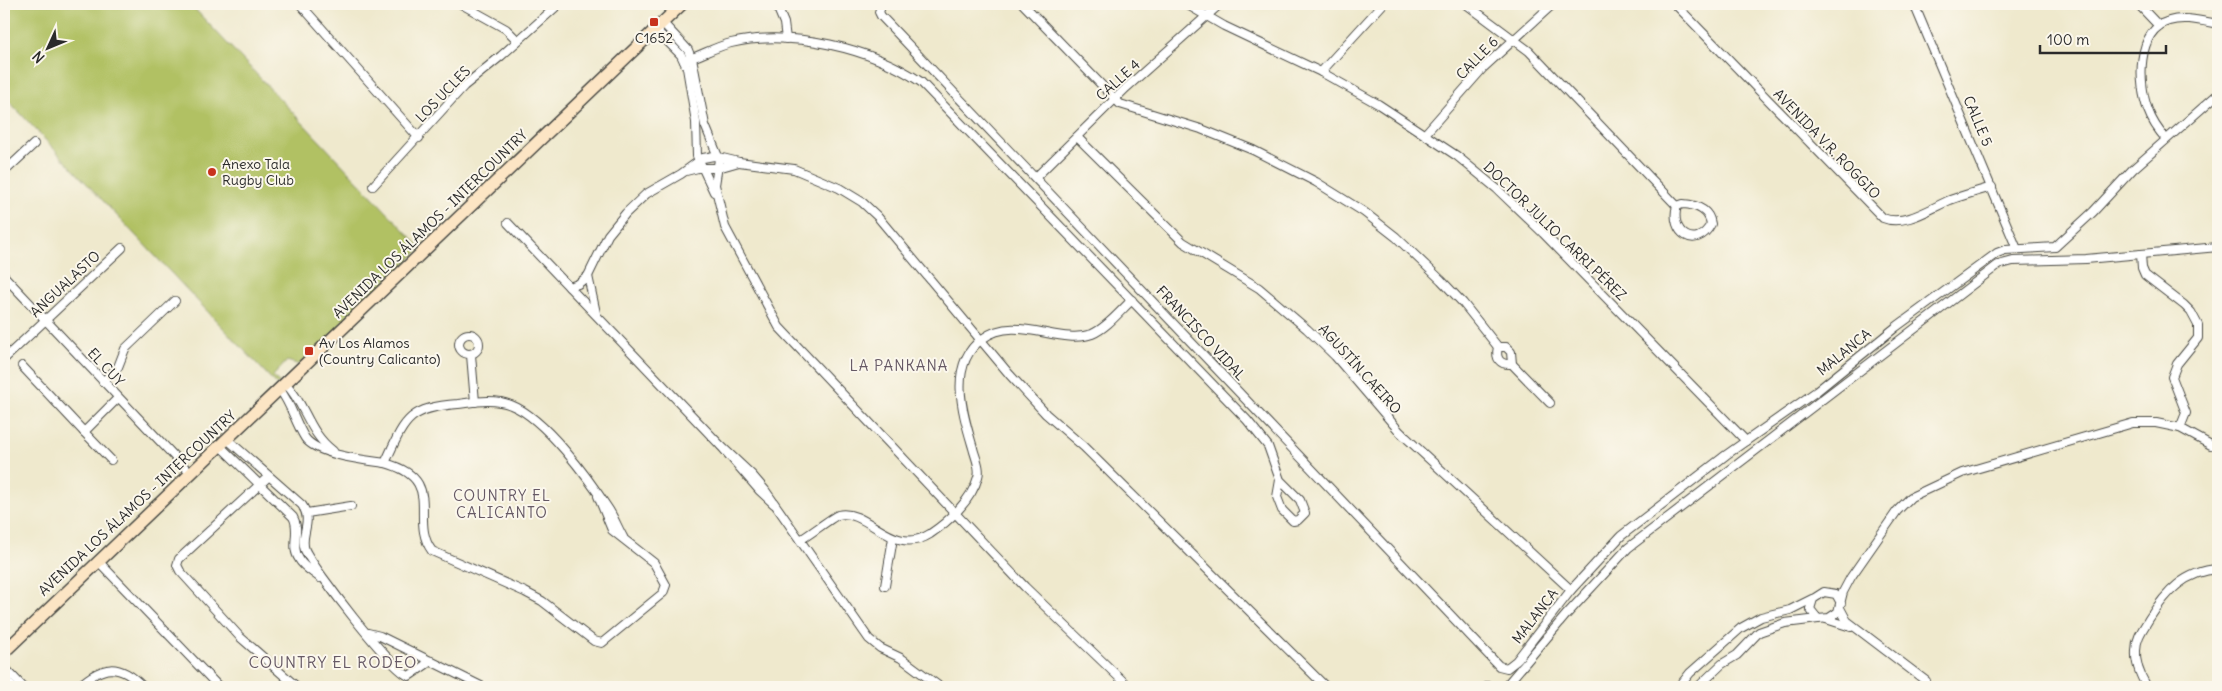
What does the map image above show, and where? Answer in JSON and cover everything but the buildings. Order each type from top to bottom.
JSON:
[{"type":"main road","name":"AVENIDA LOS ÁLAMOS - INTERCOUNTRY","points":[[4,652],[682,4]]},
{"type":"street","points":[[300,4],[419,138]]},
{"type":"street","name":"LOS UCLES","points":[[373,186],[419,138],[464,86],[559,4]]},
{"type":"street","points":[[776,4],[784,23],[786,40]]},
{"type":"street","points":[[1023,4],[1124,106],[1201,130],[1282,163],[1339,196],[1377,222],[1419,258],[1463,303],[1498,347]]},
{"type":"street","name":"DOCTOR JULIO CARRI PÉREZ","points":[[1186,4],[1206,17],[1321,72],[1378,104],[1425,134],[1476,171],[1524,214],[1746,442]]},
{"type":"street","name":"CALLE 4","points":[[1036,177],[1115,99],[1220,4]]},
{"type":"street","points":[[1321,72],[1383,4]]},
{"type":"street","points":[[1466,4],[1529,51],[1678,206]]},
{"type":"street","name":"CALLE 6","points":[[1425,134],[1483,68],[1552,4]]},
{"type":"street","name":"AVENIDA V.R. ROGGIO","points":[[1675,4],[1883,218],[1893,221],[1907,218],[1950,200],[1992,186]]},
{"type":"street","name":"CALLE 5","points":[[1914,4],[2017,249]]},
{"type":"street","points":[[2138,4],[2159,26]]},
{"type":"street","points":[[464,5],[506,29],[517,40]]},
{"type":"street","name":"FRANCISCO VIDAL","points":[[880,8],[1036,177],[1499,666],[1507,668]]},
{"type":"street","points":[[2166,140],[2153,122],[2147,108],[2143,85],[2145,46],[2159,26],[2170,20],[2182,19],[2218,24]]},
{"type":"street","points":[[659,26],[688,60],[697,74],[704,126],[719,157],[716,196]]},
{"type":"street","points":[[688,60],[734,42],[786,40],[821,42],[854,50],[921,82],[1261,436],[1272,455],[1280,480],[1304,506],[1305,513],[1298,520],[1288,517],[1279,504],[1277,498],[1280,480]]},
{"type":"street","points":[[688,60],[696,122],[696,150],[700,164],[716,196],[728,235],[784,333],[1045,607],[1129,687]]},
{"type":"street","name":"MALANCA","points":[[1507,668],[1516,661],[1571,590],[1621,536],[1997,253],[2005,250],[2054,247],[2166,140],[2218,94]]},
{"type":"street","name":"AGUSTÍN CAEIRO","points":[[1077,137],[1183,242],[1259,288],[1308,329],[1335,356],[1400,432],[1571,590]]},
{"type":"street","points":[[4,172],[34,144]]},
{"type":"street","points":[[569,287],[578,284],[588,276],[608,234],[626,213],[652,189],[700,164],[709,156],[794,169],[839,188],[862,202],[877,216],[1046,414],[1084,447],[1326,687]]},
{"type":"street","points":[[700,164],[718,168],[740,162]]},
{"type":"street","points":[[1688,204],[1702,209],[1710,219],[1711,224],[1707,230],[1693,238],[1682,234],[1676,222],[1678,206],[1688,204]]},
{"type":"street","points":[[508,223],[774,504],[869,639],[880,648],[901,658],[940,687]]},
{"type":"street","points":[[1505,687],[1566,615],[1628,548],[1990,270],[2013,261],[2141,254],[2218,247]]},
{"type":"street","name":"ANGUALASTO","points":[[4,359],[122,248]]},
{"type":"street","points":[[2141,254],[2142,268],[2145,275],[2184,305],[2198,324],[2198,338],[2173,371],[2174,384],[2186,413],[2180,428]]},
{"type":"street","name":"EL CUY","points":[[4,276],[190,474]]},
{"type":"street","points":[[588,276],[596,315]]},
{"type":"street","points":[[800,540],[839,515],[851,516],[893,538],[910,540],[926,536],[954,513],[970,495],[978,477],[978,465],[967,429],[960,378],[964,363],[981,339],[989,334],[1017,328],[1038,332],[1081,336],[1090,335],[1102,328],[1132,300]]},
{"type":"street","points":[[103,382],[118,367],[125,349],[175,301]]},
{"type":"street","points":[[1498,347],[1506,347],[1511,352],[1512,364],[1550,403]]},
{"type":"street","points":[[1498,347],[1496,355],[1499,361],[1504,364],[1512,364]]},
{"type":"street","points":[[471,355],[474,402]]},
{"type":"street","points":[[22,366],[110,460]]},
{"type":"street","points":[[283,387],[308,441],[318,448],[385,463],[408,472],[421,491],[424,501],[425,538],[432,551],[542,601],[598,643],[606,641],[666,589],[666,580],[658,568],[624,539],[608,509],[580,468],[526,414],[501,402],[474,402],[429,407],[415,414],[401,428],[385,463]]},
{"type":"street","points":[[84,432],[118,398]]},
{"type":"street","points":[[1698,687],[1722,664],[1737,655],[1759,632],[1785,623],[1821,619],[1836,614],[1850,577],[1905,502],[1942,481],[1978,468],[2133,423],[2156,423],[2180,428],[2211,445]]},
{"type":"street","points":[[224,442],[302,505],[307,513],[304,546],[327,584],[394,664],[406,676],[412,676],[431,661]]},
{"type":"street","points":[[224,442],[260,485],[293,517],[296,524],[294,546],[299,560],[327,584]]},
{"type":"street","points":[[268,477],[179,559],[177,565],[180,571],[240,636],[298,687]]},
{"type":"street","points":[[307,513],[351,506]]},
{"type":"street","points":[[885,586],[893,538]]},
{"type":"street","points":[[98,561],[219,687]]},
{"type":"street","points":[[2147,687],[2141,674],[2136,652],[2137,640],[2146,624],[2161,600],[2180,582],[2200,572],[2218,570]]},
{"type":"street","points":[[1679,687],[1690,673],[1741,628],[1761,617],[1790,610],[1850,577]]},
{"type":"street","points":[[1824,592],[1836,594],[1846,622],[1926,681]]},
{"type":"street","points":[[1814,598],[1810,609],[1821,619],[1857,630]]},
{"type":"street","points":[[368,633],[380,636],[478,686]]},
{"type":"street","points":[[4,667],[23,687]]},
{"type":"street","points":[[78,687],[96,673],[110,668],[127,674],[143,687]]},
{"type":"street","points":[[4,678],[12,687]]},
{"type":"green space","name":"Anexo Tala Rugby Club","points":[[4,4],[190,4],[421,248],[300,365],[287,361],[273,376],[280,383],[277,385],[4,96]]},
{"type":"place","name":"C1652","points":[[654,22]]},
{"type":"place","name":"Anexo Tala Rugby Club","points":[[212,172]]},
{"type":"place","name":"Av Los Alamos (Country Calicanto)","points":[[309,351]]},
{"type":"district","name":"LA PANKANA","points":[[899,365]]},
{"type":"district","name":"COUNTRY EL CALICANTO","points":[[502,504]]},
{"type":"district","name":"COUNTRY EL RODEO","points":[[333,662]]}]
